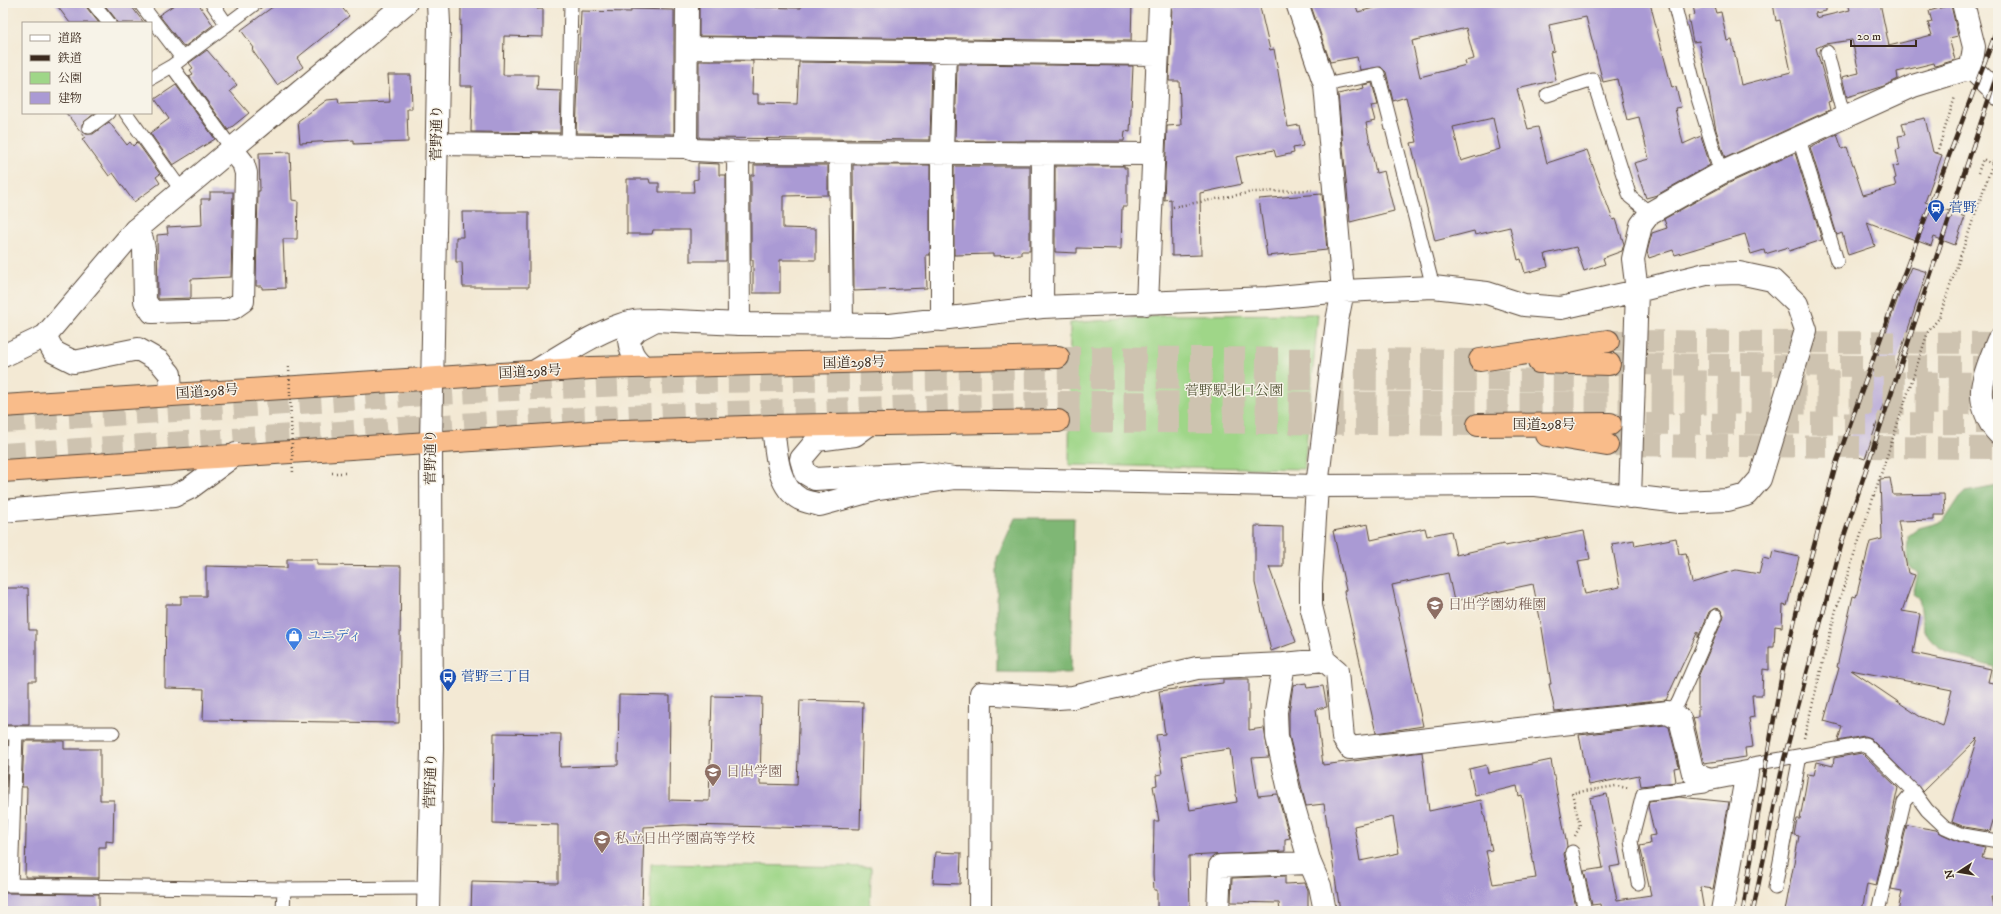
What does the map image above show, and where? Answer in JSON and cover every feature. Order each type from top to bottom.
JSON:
[{"type":"highway","points":[[1608,341],[1480,360],[1609,364]]},
{"type":"highway","name":"国道298号","points":[[3,406],[432,377],[534,372],[644,367],[1058,357]]},
{"type":"highway","points":[[3,471],[236,454],[593,432],[773,426],[1058,421]]},
{"type":"highway","points":[[1478,425],[1608,434]]},
{"type":"street","points":[[3,356],[45,336],[135,230],[406,3]]},
{"type":"street","name":"菅野通り","points":[[428,911],[432,748],[431,442],[440,23],[438,3]]},
{"type":"street","points":[[686,147],[687,3]]},
{"type":"street","points":[[1147,304],[1160,3]]},
{"type":"street","points":[[1298,3],[1325,85],[1344,291],[1337,321],[1317,486],[1311,583],[1311,606],[1324,660],[1337,671],[1343,738],[1350,748],[1668,712],[1680,719],[1693,773],[1710,779],[1747,772],[1722,911]]},
{"type":"street","points":[[1963,3],[1974,47],[1967,69]]},
{"type":"street","points":[[687,48],[1157,54]]},
{"type":"street","points":[[942,320],[942,152],[945,51]]},
{"type":"street","points":[[1967,69],[1998,94]]},
{"type":"street","points":[[1630,497],[1637,291],[1633,259],[1641,225],[1650,213],[1721,173],[1799,139],[1913,86],[1967,69]]},
{"type":"street","points":[[437,144],[686,147],[694,150],[738,152],[1153,154]]},
{"type":"street","points":[[135,230],[142,239],[145,301],[152,312],[224,310],[233,308],[243,301],[246,173],[243,163],[232,149]]},
{"type":"street","points":[[738,152],[739,324]]},
{"type":"street","points":[[840,152],[842,325]]},
{"type":"street","points":[[1042,308],[1043,153]]},
{"type":"street","points":[[534,372],[580,345],[617,326],[634,321],[656,320],[739,324],[890,325],[1042,308],[1268,298],[1344,291],[1433,287],[1487,293],[1524,305],[1561,308],[1706,274],[1739,273],[1772,280],[1796,304],[1806,330],[1760,479],[1746,495],[1728,500],[1680,502],[1536,485],[1317,486],[954,478],[920,474],[815,479],[805,473],[801,459],[817,440],[855,435],[870,424]]},
{"type":"street","points":[[644,367],[633,357],[630,351],[629,339],[637,330],[656,320]]},
{"type":"street","points":[[45,336],[54,352],[74,362],[138,349],[158,361],[170,374],[172,394]]},
{"type":"street","points":[[1998,340],[1982,390],[1985,412],[1993,428],[1998,433]]},
{"type":"street","points":[[773,426],[780,468],[789,491],[800,499],[811,503],[820,505],[878,489],[954,478]]},
{"type":"street","points":[[3,511],[174,496],[190,488],[236,454]]},
{"type":"street","points":[[980,911],[981,693],[1058,698],[1073,697],[1197,668],[1284,664],[1324,660]]},
{"type":"street","points":[[1284,664],[1276,712],[1277,737],[1310,863],[1320,886],[1325,911]]},
{"type":"street","points":[[1218,911],[1220,866],[1310,863]]},
{"type":"lane","points":[[93,3],[108,22]]},
{"type":"lane","points":[[140,3],[152,22]]},
{"type":"lane","points":[[212,3],[227,25]]},
{"type":"lane","points":[[152,79],[256,3]]},
{"type":"lane","points":[[568,146],[571,3]]},
{"type":"lane","points":[[1674,3],[1697,95],[1721,173]]},
{"type":"lane","points":[[152,22],[232,149]]},
{"type":"lane","points":[[1826,52],[1844,118]]},
{"type":"lane","points":[[1325,85],[1378,74],[1433,287]]},
{"type":"lane","points":[[1547,95],[1593,80],[1630,197],[1650,213]]},
{"type":"lane","points":[[89,127],[107,114]]},
{"type":"lane","points":[[127,114],[182,191]]},
{"type":"lane","points":[[1799,139],[1837,261]]},
{"type":"lane","points":[[1668,712],[1678,703],[1716,616]]},
{"type":"lane","points":[[112,733],[10,733],[7,885],[284,889],[428,888]]},
{"type":"lane","points":[[1747,772],[1753,764],[1865,744],[1913,791],[1927,810],[1945,827],[1962,835],[1998,841]]},
{"type":"lane","points":[[1774,888],[1800,756]]},
{"type":"lane","points":[[1638,883],[1631,841],[1643,794],[1705,786],[1710,779]]},
{"type":"lane","points":[[1878,911],[1904,802],[1913,791]]},
{"type":"lane","points":[[1572,852],[1585,911]]},
{"type":"lane","points":[[283,911],[284,889]]},
{"type":"path","points":[[1937,153],[1967,69]]},
{"type":"path","points":[[1800,756],[1841,595],[1928,332],[1939,318],[1998,148]]},
{"type":"path","points":[[1978,173],[1983,159],[1992,164]]},
{"type":"path","points":[[1151,211],[1253,192],[1334,190]]},
{"type":"path","points":[[289,367],[293,474]]},
{"type":"path","points":[[1572,852],[1572,844],[1580,826],[1572,793],[1616,786],[1632,788],[1643,794]]},
{"type":"green space","name":"菅野駅北口公園","points":[[1318,314],[1304,469],[1069,465],[1070,323],[1174,315]]},
{"type":"green space","points":[[1998,486],[1998,680],[1993,679],[1994,667],[1954,655],[1936,645],[1929,638],[1925,630],[1919,599],[1913,595],[1918,573],[1910,566],[1907,558],[1907,552],[1908,536],[1919,528],[1944,521],[1965,492]]},
{"type":"green space","points":[[1015,518],[1074,518],[1071,673],[997,672],[997,558]]},
{"type":"green space","points":[[651,864],[871,867],[870,911],[650,911]]},
{"type":"building","points":[[55,3],[85,3],[87,8],[98,22],[69,22]]},
{"type":"building","points":[[103,3],[129,3],[143,22],[117,22]]},
{"type":"building","points":[[177,3],[198,3],[213,25],[184,47],[159,15]]},
{"type":"building","points":[[278,3],[338,3],[349,16],[297,58],[303,67],[277,85],[252,50],[254,48],[241,30]]},
{"type":"building","points":[[511,3],[537,3],[537,9],[543,9],[543,37],[504,36],[503,75],[538,75],[537,90],[561,91],[560,133],[471,132],[472,86],[460,86],[461,4],[511,5]]},
{"type":"building","points":[[699,3],[755,3],[755,7],[801,8],[801,3],[1132,3],[1131,41],[699,36]]},
{"type":"building","points":[[1172,3],[1259,3],[1270,50],[1274,49],[1288,127],[1299,125],[1303,146],[1293,148],[1294,153],[1276,157],[1274,150],[1236,157],[1242,184],[1200,193],[1201,255],[1172,256],[1171,199],[1164,200],[1167,126],[1181,125],[1179,81],[1169,81]]},
{"type":"building","points":[[1310,3],[1355,3],[1358,12],[1393,3],[1650,3],[1672,88],[1676,87],[1681,107],[1675,108],[1683,144],[1701,136],[1710,165],[1657,195],[1646,198],[1634,163],[1649,159],[1639,117],[1627,120],[1617,79],[1603,82],[1586,17],[1549,25],[1554,51],[1550,52],[1556,80],[1517,89],[1528,129],[1538,127],[1547,163],[1587,150],[1613,220],[1616,219],[1624,244],[1622,251],[1603,258],[1605,264],[1584,271],[1576,247],[1545,254],[1548,267],[1525,273],[1521,259],[1518,260],[1510,227],[1475,235],[1474,231],[1435,241],[1411,143],[1417,142],[1406,97],[1393,101],[1386,72],[1381,67],[1360,70],[1357,57],[1330,62]],"holes":[[[1466,28],[1474,59],[1465,61],[1466,65],[1420,77],[1412,41]],[[1493,118],[1500,149],[1461,161],[1453,127]]]},
{"type":"building","points":[[1713,3],[1716,13],[1721,12],[1727,41],[1732,40],[1741,85],[1791,72],[1780,20],[1776,21],[1773,3],[1826,3],[1826,11],[1815,13],[1816,18],[1850,10],[1848,3],[1880,3],[1889,46],[1932,35],[1928,23],[1932,22],[1929,11],[1951,5],[1958,36],[1949,38],[1955,60],[1935,66],[1934,63],[1897,72],[1898,79],[1884,86],[1847,97],[1842,77],[1859,73],[1852,40],[1825,44],[1816,48],[1831,101],[1828,102],[1830,110],[1725,158],[1716,130],[1699,41],[1693,42],[1688,16],[1695,15],[1693,6]]},
{"type":"building","points":[[631,9],[674,10],[674,134],[576,133],[581,11],[631,12]]},
{"type":"building","points":[[207,50],[237,85],[230,91],[249,113],[228,130],[189,76],[193,74],[190,70],[193,68],[189,63]]},
{"type":"building","points":[[699,61],[753,61],[752,94],[758,94],[758,103],[797,104],[799,62],[932,64],[930,140],[699,138]]},
{"type":"building","points":[[957,64],[1133,66],[1130,132],[1125,131],[1124,141],[955,141]]},
{"type":"building","points":[[388,75],[411,75],[412,109],[407,109],[408,142],[354,144],[354,140],[300,143],[298,121],[327,100],[338,99],[339,104],[390,102]]},
{"type":"building","points":[[1372,83],[1378,105],[1371,106],[1375,121],[1366,123],[1376,173],[1384,171],[1394,211],[1350,222],[1338,94],[1364,88],[1363,85]]},
{"type":"building","points":[[176,85],[215,139],[173,165],[150,133],[169,119],[155,99]]},
{"type":"building","points":[[67,114],[94,114],[82,124],[82,131],[86,134],[93,134],[109,122],[127,145],[130,142],[133,146],[137,142],[160,174],[156,177],[160,183],[134,202],[113,173],[109,176],[82,139],[85,137]]},
{"type":"building","points":[[1925,118],[1933,152],[1942,155],[1925,202],[1965,217],[1955,245],[1934,237],[1931,246],[1867,222],[1875,246],[1848,255],[1842,233],[1837,235],[1810,147],[1837,134],[1842,149],[1847,147],[1863,195],[1896,186],[1893,166],[1899,165],[1896,150],[1900,149],[1898,136],[1905,135],[1902,123]]},
{"type":"building","points":[[290,152],[292,200],[298,201],[297,239],[283,239],[285,288],[262,289],[262,286],[256,286],[258,191],[260,191],[259,153]]},
{"type":"building","points":[[1795,153],[1822,240],[1789,251],[1788,247],[1765,254],[1764,250],[1751,254],[1745,234],[1675,255],[1673,250],[1649,258],[1647,252],[1652,233],[1667,228],[1664,219],[1727,184]]},
{"type":"building","points":[[698,163],[719,164],[719,175],[726,175],[726,261],[690,261],[690,230],[653,230],[652,234],[627,234],[627,179],[649,179],[650,183],[659,183],[659,192],[694,192],[693,180],[698,179]]},
{"type":"building","points":[[754,165],[828,165],[828,195],[783,196],[783,228],[816,229],[816,260],[780,260],[780,293],[753,293],[753,260],[751,260],[751,175],[754,175]]},
{"type":"building","points":[[853,165],[930,165],[930,255],[926,255],[927,288],[854,291]]},
{"type":"building","points":[[954,166],[1030,166],[1030,251],[1021,251],[1021,255],[954,255]]},
{"type":"building","points":[[1055,166],[1124,166],[1124,168],[1127,168],[1127,207],[1122,207],[1121,249],[1077,248],[1077,253],[1055,252]]},
{"type":"building","points":[[210,192],[233,192],[231,277],[191,279],[191,298],[158,299],[157,235],[168,234],[167,227],[202,225],[201,199],[210,199]]},
{"type":"building","points":[[1322,194],[1327,250],[1267,256],[1259,199]]},
{"type":"building","points":[[462,212],[529,212],[529,287],[463,287],[462,262],[456,262],[456,237],[463,237]]},
{"type":"building","points":[[1911,267],[1927,272],[1865,459],[1844,452],[1899,295]]},
{"type":"building","points":[[1890,478],[1893,495],[1944,494],[1945,515],[1934,515],[1934,520],[1898,521],[1908,573],[1915,575],[1902,611],[1920,614],[1913,653],[1991,669],[1988,682],[1998,684],[1998,804],[1990,831],[1965,827],[1952,822],[1978,738],[1923,792],[1870,738],[1864,736],[1838,741],[1842,726],[1824,721],[1839,668],[1837,667],[1853,596],[1856,597],[1870,542],[1882,539],[1880,479]],"holes":[[[1851,670],[1952,690],[1943,726],[1919,716]]]},
{"type":"building","points":[[1368,524],[1371,540],[1425,528],[1427,536],[1451,531],[1456,555],[1504,544],[1505,546],[1584,531],[1590,559],[1578,561],[1585,594],[1620,587],[1612,544],[1634,540],[1635,546],[1676,538],[1679,554],[1686,553],[1692,583],[1736,570],[1759,574],[1763,558],[1771,560],[1773,551],[1799,557],[1787,606],[1783,605],[1782,627],[1775,626],[1774,647],[1769,647],[1769,670],[1763,669],[1762,695],[1752,695],[1754,717],[1749,718],[1753,747],[1745,748],[1746,757],[1704,763],[1693,718],[1698,717],[1698,677],[1724,615],[1720,609],[1715,608],[1709,612],[1698,638],[1698,631],[1666,700],[1555,712],[1549,684],[1551,684],[1542,628],[1533,584],[1454,601],[1448,573],[1392,585],[1423,726],[1376,733],[1344,591],[1346,590],[1333,531]]},
{"type":"building","points":[[1255,526],[1283,527],[1283,567],[1269,567],[1296,642],[1271,651],[1255,583]]},
{"type":"building","points":[[287,559],[317,559],[317,565],[401,566],[399,723],[203,720],[204,689],[165,688],[166,604],[181,604],[181,596],[206,596],[206,566],[287,568]]},
{"type":"building","points":[[3,588],[28,588],[29,630],[36,630],[36,681],[29,681],[29,725],[3,725]]},
{"type":"building","points":[[1223,679],[1249,679],[1249,730],[1264,728],[1269,757],[1252,758],[1258,796],[1277,794],[1290,838],[1285,839],[1285,851],[1189,856],[1190,911],[1157,911],[1157,890],[1154,890],[1153,874],[1154,821],[1159,821],[1153,786],[1157,785],[1156,775],[1162,774],[1156,735],[1165,734],[1159,691],[1223,683]],"holes":[[[1230,749],[1237,802],[1190,810],[1181,756]]]},
{"type":"building","points":[[1306,683],[1307,688],[1323,686],[1327,707],[1316,709],[1323,765],[1422,752],[1429,811],[1481,800],[1492,850],[1486,851],[1493,884],[1536,878],[1522,795],[1519,796],[1517,786],[1475,796],[1469,769],[1486,765],[1488,773],[1551,760],[1567,846],[1564,854],[1576,907],[1553,911],[1340,911],[1324,804],[1306,806],[1289,735],[1289,713],[1293,685]],"holes":[[[1393,817],[1399,853],[1360,861],[1354,826]]]},
{"type":"building","points":[[619,695],[670,696],[669,800],[709,801],[712,696],[762,697],[760,784],[797,785],[800,700],[863,702],[860,829],[684,825],[644,827],[642,911],[471,911],[472,881],[558,883],[558,825],[493,823],[494,733],[561,734],[560,767],[618,765]]},
{"type":"building","points":[[1665,725],[1669,727],[1679,767],[1674,768],[1676,782],[1641,786],[1639,775],[1589,785],[1579,735]]},
{"type":"building","points":[[3,741],[8,741],[6,787],[3,787]]},
{"type":"building","points":[[24,741],[64,741],[64,749],[100,749],[100,800],[114,800],[113,842],[106,841],[106,847],[99,847],[99,878],[25,877],[27,787],[22,787]]},
{"type":"building","points":[[1862,753],[1898,788],[1876,886],[1867,884],[1862,911],[1785,911],[1799,836],[1794,835],[1797,819],[1800,819],[1808,774],[1814,775],[1817,762],[1833,766],[1834,758]]},
{"type":"building","points":[[1607,794],[1621,865],[1610,867],[1617,900],[1651,895],[1640,846],[1650,844],[1649,836],[1655,835],[1648,806],[1649,801],[1679,797],[1729,802],[1713,889],[1700,887],[1704,911],[1601,911],[1600,904],[1592,905],[1584,871],[1603,868],[1590,798]]},
{"type":"building","points":[[1907,825],[1936,830],[1960,842],[1985,847],[1982,858],[1998,860],[1998,898],[1991,897],[1994,911],[1898,911],[1902,891],[1891,889]]},
{"type":"building","points":[[935,852],[961,853],[960,884],[933,883]]},
{"type":"building","points":[[1285,876],[1285,884],[1305,883],[1308,890],[1308,911],[1280,911],[1279,903],[1231,902],[1232,878]]},
{"type":"building","points":[[3,893],[99,894],[99,911],[3,911]]},
{"type":"tunnel","points":[[1608,341],[1998,343]]},
{"type":"tunnel","points":[[1058,357],[1480,360]]},
{"type":"tunnel","points":[[1609,364],[1998,367]]},
{"type":"tunnel","points":[[3,422],[489,391],[695,382],[1059,378],[1998,383]]},
{"type":"tunnel","points":[[3,454],[492,422],[697,413],[1054,402],[1998,404]]},
{"type":"tunnel","points":[[1058,421],[1478,425]]},
{"type":"tunnel","points":[[1613,424],[1998,423]]},
{"type":"tunnel","points":[[1607,445],[1998,448]]},
{"type":"railway","points":[[1743,911],[1766,763],[1782,674],[1800,597],[1837,461],[1896,295],[1998,27]]},
{"type":"railway","points":[[1753,911],[1784,759],[1842,542],[1998,71]]},
{"type":"place","name":"菅野","points":[[1936,223]]},
{"type":"place","name":"日出学園幼稚園","points":[[1435,620]]},
{"type":"place","name":"ユニディ","points":[[294,651]]},
{"type":"place","name":"菅野三丁目","points":[[448,692]]},
{"type":"place","name":"日出学園","points":[[713,787]]},
{"type":"place","name":"私立日出学園高等学校","points":[[602,854]]}]
